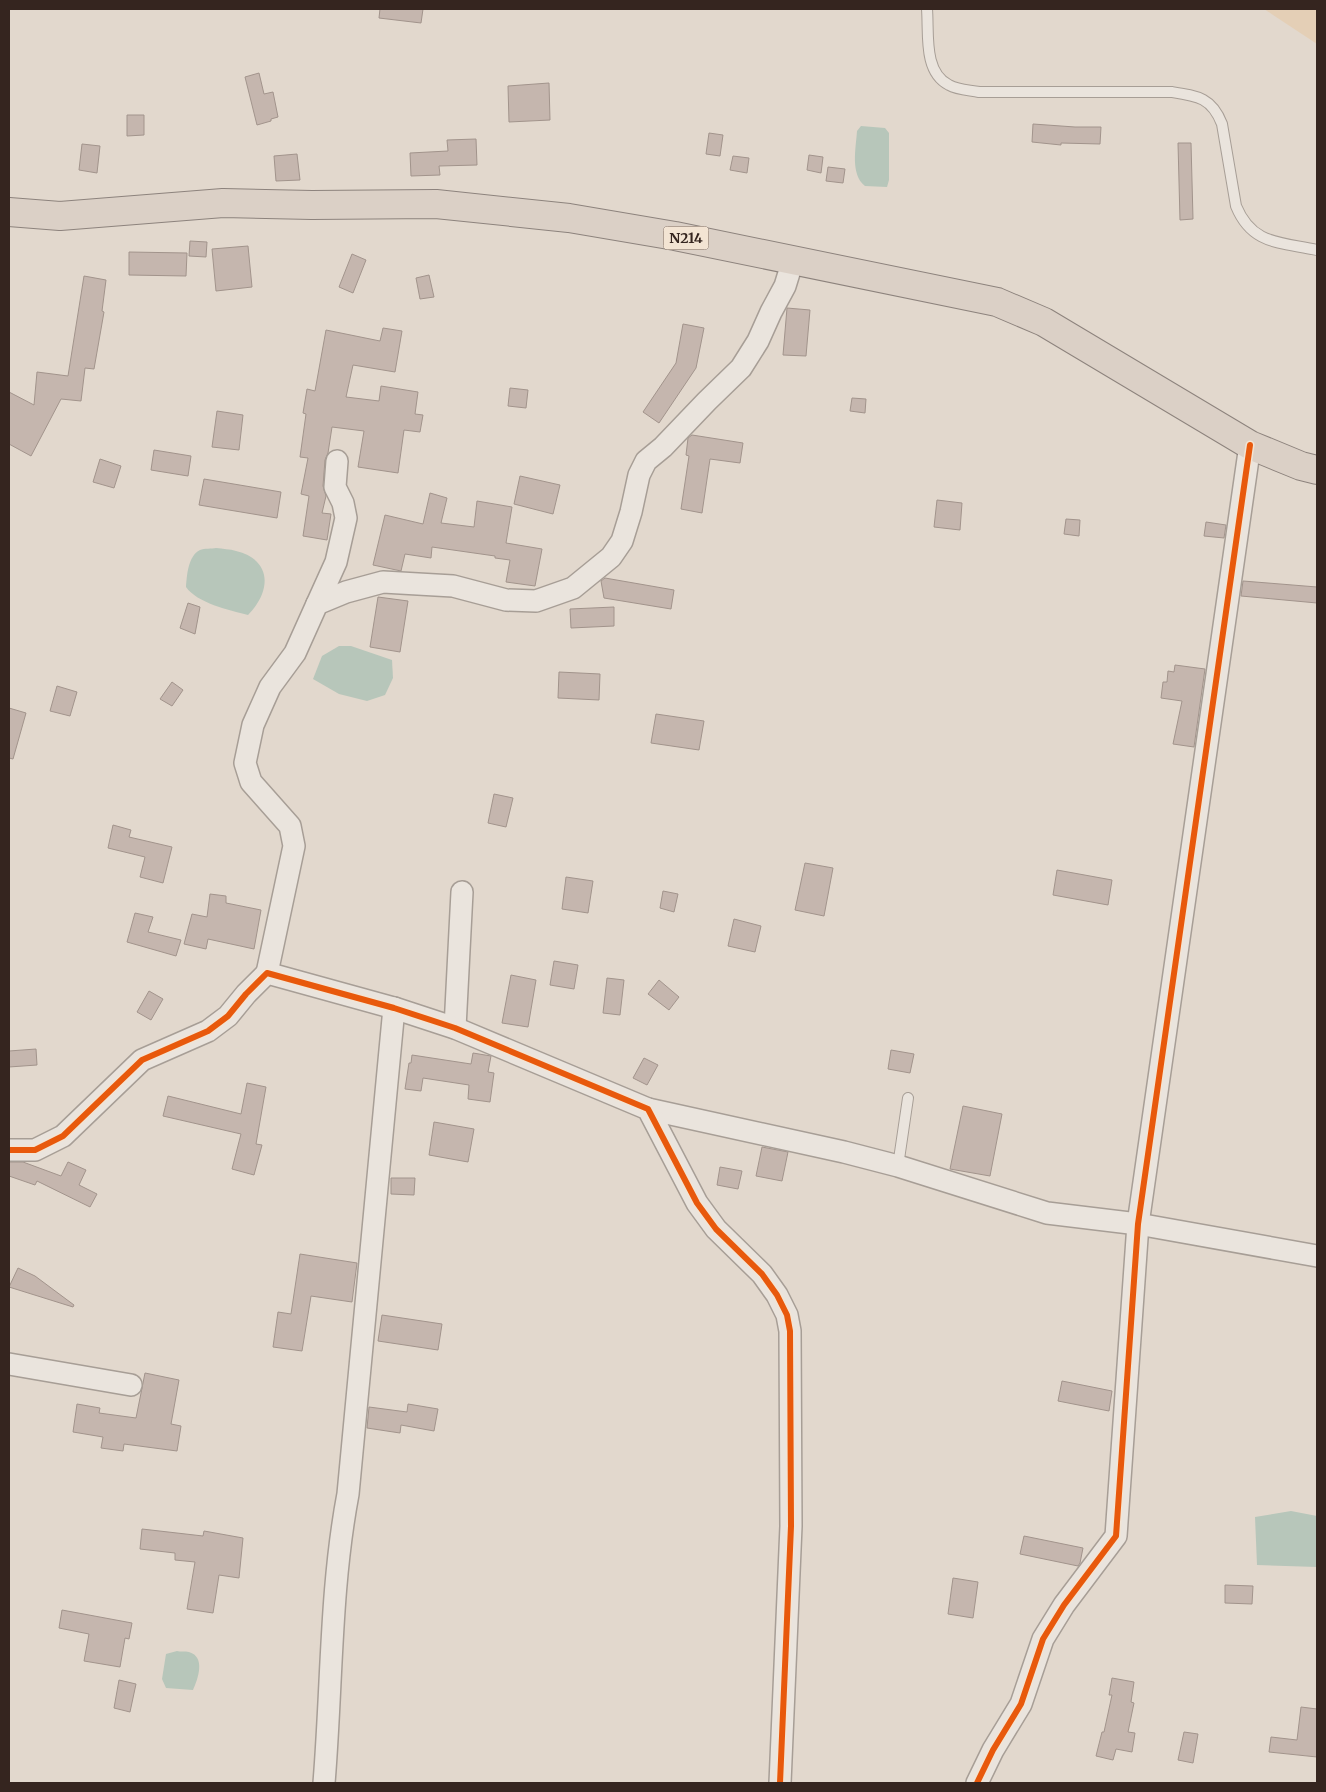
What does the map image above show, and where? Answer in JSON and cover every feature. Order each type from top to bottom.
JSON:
[{"type":"highway","name":"N214","points":[[9,212],[60,216],[223,203],[312,205],[436,204],[569,218],[675,236],[997,302],[1044,322],[1250,445],[1301,466],[1317,470]]},
{"type":"street","points":[[317,604],[346,592],[383,582],[453,586],[506,600],[536,601],[573,588],[611,557],[622,540],[631,512],[639,475],[646,461],[663,447],[741,368],[758,341],[785,286],[793,260]]},
{"type":"street","points":[[977,1783],[993,1750],[1021,1704],[1043,1639],[1064,1604],[1116,1536],[1138,1224],[1250,445]]},
{"type":"street","points":[[9,1150],[35,1150],[64,1136],[142,1060],[208,1032],[228,1016],[267,973],[294,846],[290,826],[251,782],[245,763],[253,726],[270,687],[295,653],[336,562],[346,518],[343,503],[335,487],[337,461]]},
{"type":"street","points":[[455,1028],[462,892]]},
{"type":"street","points":[[267,973],[394,1008],[455,1028],[648,1109],[844,1152],[898,1166],[1047,1213],[1138,1224],[1317,1256]]},
{"type":"street","points":[[324,1783],[335,1606],[343,1520],[348,1494],[394,1008]]},
{"type":"street","points":[[648,1109],[697,1203],[716,1228],[762,1274],[777,1295],[790,1331],[792,1526],[780,1783]]},
{"type":"street","points":[[9,1364],[131,1385]]},
{"type":"lane","points":[[927,9],[929,53],[938,78],[949,86],[980,92],[1172,92],[1192,95],[1211,104],[1222,124],[1236,206],[1248,228],[1257,235],[1317,250]]},
{"type":"lane","points":[[898,1166],[908,1098]]},
{"type":"sand","points":[[1264,9],[1317,9],[1317,44]]},
{"type":"shaded area","points":[[861,126],[885,128],[889,133],[889,180],[887,187],[865,186],[857,175],[855,160],[857,131]]},
{"type":"shaded area","points":[[204,549],[234,550],[248,555],[262,569],[264,587],[261,597],[248,615],[205,602],[191,593],[186,587],[189,566],[196,553]]},
{"type":"shaded area","points":[[339,646],[351,646],[392,660],[393,678],[385,695],[367,701],[339,694],[313,679],[322,656]]},
{"type":"shaded area","points":[[1291,1511],[1317,1516],[1317,1567],[1257,1565],[1255,1517]]},
{"type":"shaded area","points":[[177,1651],[189,1652],[198,1658],[199,1669],[193,1690],[166,1688],[162,1679],[166,1654]]},
{"type":"building","points":[[380,9],[423,9],[421,23],[379,18]]},
{"type":"building","points":[[259,73],[264,94],[273,92],[278,117],[257,125],[245,77]]},
{"type":"building","points":[[549,83],[550,120],[509,122],[508,86]]},
{"type":"building","points":[[127,115],[144,115],[144,135],[127,136]]},
{"type":"building","points":[[1033,124],[1101,127],[1100,144],[1061,143],[1061,145],[1032,142]]},
{"type":"building","points":[[709,133],[723,135],[720,156],[706,154]]},
{"type":"building","points":[[476,139],[477,165],[439,166],[440,175],[411,176],[410,153],[448,151],[447,140]]},
{"type":"building","points":[[1178,143],[1191,143],[1193,219],[1180,220]]},
{"type":"building","points":[[82,144],[100,146],[97,173],[79,170]]},
{"type":"building","points":[[297,154],[300,180],[276,181],[274,156]]},
{"type":"building","points":[[809,155],[823,157],[821,173],[807,170]]},
{"type":"building","points":[[733,156],[749,158],[747,173],[730,170]]},
{"type":"building","points":[[828,167],[845,169],[843,183],[826,181]]},
{"type":"building","points":[[190,241],[207,242],[206,257],[189,256]]},
{"type":"building","points":[[248,246],[252,287],[216,291],[212,249]]},
{"type":"building","points":[[129,252],[187,253],[186,276],[129,275]]},
{"type":"building","points":[[352,254],[366,260],[353,293],[339,287]]},
{"type":"building","points":[[429,275],[434,297],[420,299],[416,278]]},
{"type":"building","points":[[84,276],[106,280],[102,311],[104,312],[94,369],[85,368],[81,401],[61,399],[31,456],[9,444],[9,392],[34,405],[37,372],[68,376]]},
{"type":"building","points":[[787,308],[810,310],[806,356],[783,355]]},
{"type":"building","points":[[683,324],[704,328],[696,368],[659,423],[643,412],[676,363]]},
{"type":"building","points":[[383,328],[402,331],[395,372],[353,365],[346,397],[379,401],[381,386],[418,392],[415,414],[423,415],[420,432],[404,430],[398,473],[358,467],[364,431],[332,427],[325,460],[323,486],[326,496],[322,513],[331,514],[327,540],[303,536],[309,496],[301,494],[308,458],[300,457],[306,414],[303,413],[307,389],[315,391],[326,330],[380,341]]},
{"type":"building","points":[[510,388],[528,390],[526,408],[508,406]]},
{"type":"building","points":[[852,398],[866,399],[865,413],[850,411]]},
{"type":"building","points":[[217,411],[243,415],[239,450],[212,447]]},
{"type":"building","points":[[692,435],[743,443],[740,463],[710,459],[702,513],[681,509],[689,456],[686,455],[688,438]]},
{"type":"building","points":[[154,450],[191,456],[188,476],[151,470]]},
{"type":"building","points":[[100,459],[121,466],[114,488],[93,482]]},
{"type":"building","points":[[520,476],[560,485],[553,514],[514,504]]},
{"type":"building","points":[[204,479],[281,492],[277,518],[199,505]]},
{"type":"building","points":[[430,493],[447,498],[441,523],[474,527],[477,501],[512,507],[506,543],[542,549],[535,586],[506,582],[510,560],[432,547],[431,558],[405,554],[401,571],[373,565],[385,515],[423,524]]},
{"type":"building","points":[[937,500],[962,503],[960,530],[934,527]]},
{"type":"building","points":[[1066,519],[1080,520],[1079,536],[1064,534]]},
{"type":"building","points":[[1206,522],[1226,525],[1224,538],[1204,536]]},
{"type":"building","points":[[605,578],[674,590],[671,609],[604,598],[601,581]]},
{"type":"building","points":[[1243,581],[1317,587],[1317,603],[1241,596]]},
{"type":"building","points":[[378,597],[408,601],[400,652],[370,647]]},
{"type":"building","points":[[188,603],[200,607],[195,634],[180,628]]},
{"type":"building","points":[[614,607],[614,626],[571,628],[570,609]]},
{"type":"building","points":[[1175,665],[1205,669],[1194,747],[1173,744],[1182,701],[1161,698],[1163,682],[1167,682],[1168,671],[1174,672]]},
{"type":"building","points":[[559,672],[600,674],[599,700],[558,698]]},
{"type":"building","points":[[172,682],[183,690],[172,706],[160,699]]},
{"type":"building","points":[[57,686],[77,692],[70,716],[50,711]]},
{"type":"building","points":[[9,708],[26,713],[13,759],[9,758]]},
{"type":"building","points":[[656,714],[704,721],[699,750],[651,743]]},
{"type":"building","points":[[494,794],[513,798],[506,827],[488,823]]},
{"type":"building","points":[[113,825],[131,830],[129,837],[172,847],[163,883],[140,877],[145,857],[108,848]]},
{"type":"building","points":[[805,863],[833,868],[824,916],[795,910]]},
{"type":"building","points":[[1057,870],[1112,880],[1108,905],[1053,895]]},
{"type":"building","points":[[566,877],[593,881],[588,913],[562,909]]},
{"type":"building","points":[[663,891],[678,894],[674,912],[660,908]]},
{"type":"building","points":[[210,894],[226,896],[226,903],[261,910],[254,949],[208,939],[206,949],[184,944],[192,914],[207,917]]},
{"type":"building","points":[[135,913],[153,917],[148,932],[181,940],[176,956],[127,942]]},
{"type":"building","points":[[734,919],[761,926],[755,952],[728,946]]},
{"type":"building","points":[[554,961],[578,965],[574,989],[550,985]]},
{"type":"building","points":[[511,975],[536,980],[528,1027],[502,1023]]},
{"type":"building","points":[[607,978],[624,980],[620,1015],[603,1013]]},
{"type":"building","points":[[659,980],[679,997],[669,1010],[648,994]]},
{"type":"building","points":[[149,991],[163,999],[151,1020],[137,1012]]},
{"type":"building","points":[[36,1049],[37,1065],[9,1067],[9,1051]]},
{"type":"building","points":[[891,1050],[914,1054],[910,1073],[888,1069]]},
{"type":"building","points":[[473,1053],[491,1056],[488,1072],[494,1073],[490,1102],[468,1099],[469,1085],[423,1078],[421,1091],[405,1089],[412,1055],[471,1064]]},
{"type":"building","points":[[644,1058],[658,1065],[647,1085],[633,1078]]},
{"type":"building","points":[[247,1083],[266,1087],[256,1144],[262,1145],[254,1175],[232,1169],[241,1134],[163,1116],[168,1096],[241,1114]]},
{"type":"building","points":[[963,1106],[1002,1114],[990,1176],[950,1169]]},
{"type":"building","points":[[434,1122],[474,1129],[468,1162],[429,1155]]},
{"type":"building","points":[[762,1147],[788,1152],[782,1181],[756,1176]]},
{"type":"building","points":[[9,1162],[23,1162],[61,1176],[68,1162],[86,1170],[79,1185],[97,1194],[90,1207],[37,1181],[35,1185],[9,1176]]},
{"type":"building","points":[[720,1167],[742,1171],[738,1189],[717,1185]]},
{"type":"building","points":[[391,1178],[415,1178],[414,1195],[391,1194]]},
{"type":"building","points":[[300,1254],[357,1263],[352,1302],[311,1296],[302,1351],[273,1347],[278,1312],[291,1314]]},
{"type":"building","points":[[18,1268],[35,1276],[74,1305],[73,1307],[9,1287]]},
{"type":"building","points":[[382,1315],[442,1324],[438,1350],[378,1341]]},
{"type":"building","points":[[145,1373],[179,1380],[171,1424],[181,1426],[177,1451],[124,1444],[123,1451],[101,1448],[103,1437],[73,1432],[77,1404],[100,1408],[99,1413],[136,1418]]},
{"type":"building","points":[[1062,1381],[1112,1391],[1109,1411],[1058,1401]]},
{"type":"building","points":[[408,1404],[438,1409],[434,1431],[401,1425],[400,1433],[367,1428],[369,1407],[407,1412]]},
{"type":"building","points":[[142,1529],[203,1536],[204,1531],[243,1538],[239,1578],[219,1575],[213,1613],[187,1609],[195,1562],[175,1560],[175,1553],[140,1549]]},
{"type":"building","points":[[1024,1536],[1083,1548],[1080,1563],[1078,1566],[1020,1554]]},
{"type":"building","points":[[953,1578],[978,1582],[973,1618],[948,1614]]},
{"type":"building","points":[[1225,1585],[1253,1586],[1252,1604],[1225,1603]]},
{"type":"building","points":[[62,1610],[132,1623],[129,1639],[125,1638],[120,1667],[84,1661],[89,1634],[59,1628]]},
{"type":"building","points":[[1112,1678],[1134,1682],[1131,1702],[1134,1703],[1128,1732],[1135,1733],[1132,1752],[1116,1749],[1113,1760],[1096,1756],[1102,1732],[1104,1732],[1112,1695],[1109,1695]]},
{"type":"building","points":[[119,1680],[136,1684],[130,1712],[114,1708]]},
{"type":"building","points":[[1301,1707],[1317,1709],[1317,1757],[1269,1752],[1271,1737],[1297,1740]]},
{"type":"building","points":[[1184,1732],[1198,1734],[1193,1763],[1178,1760]]},
{"type":"cycle path","points":[[977,1783],[993,1750],[1021,1704],[1043,1639],[1064,1605],[1116,1536],[1138,1224],[1250,445]]},
{"type":"cycle path","points":[[9,1150],[35,1150],[63,1136],[142,1060],[208,1031],[228,1016],[267,973],[394,1008],[455,1028],[648,1109],[697,1203],[716,1229],[762,1274],[777,1295],[787,1315],[790,1331],[791,1526],[780,1783]]}]
